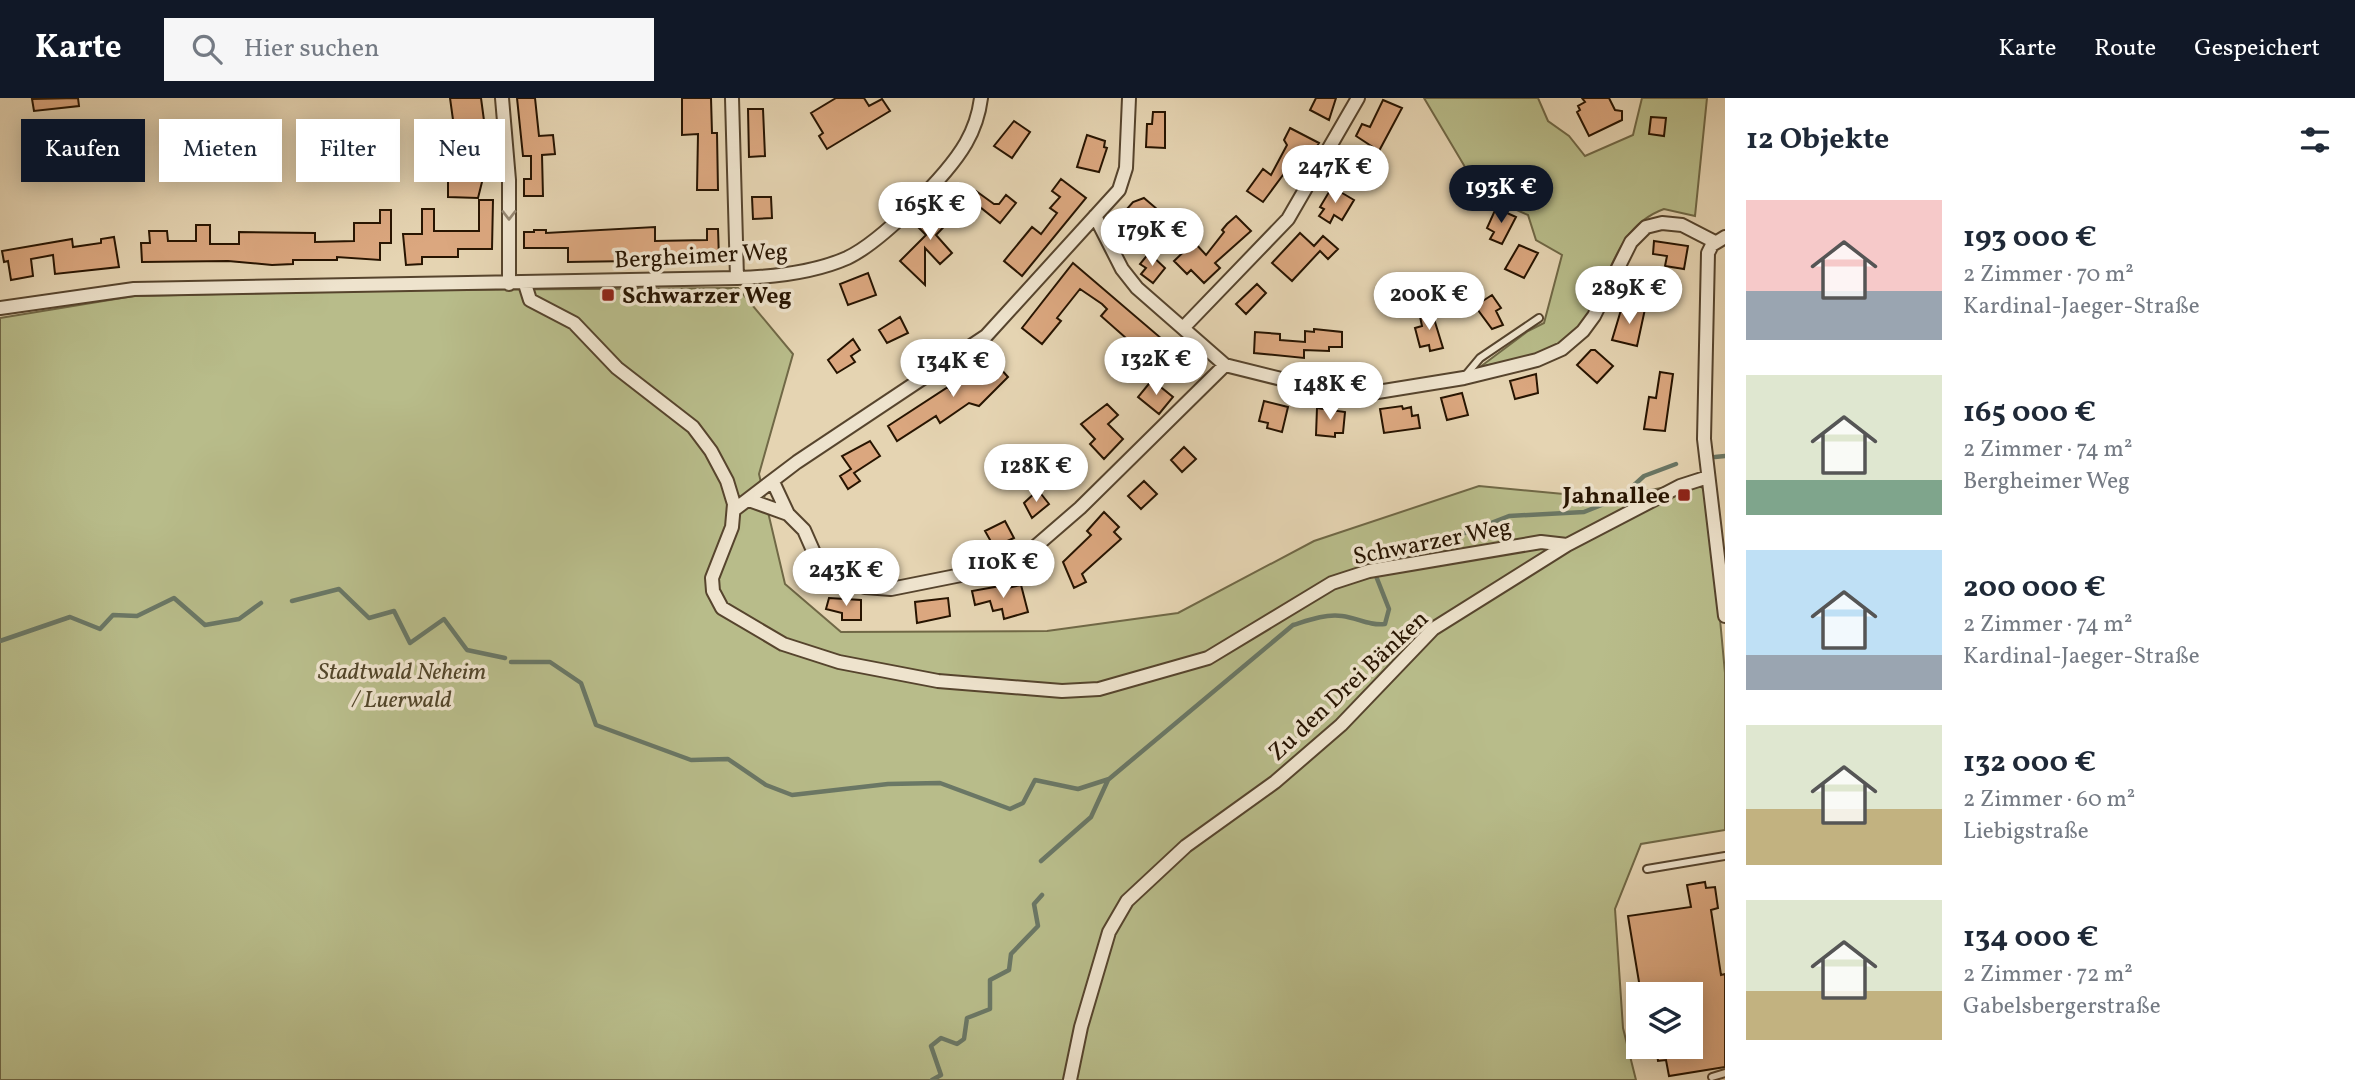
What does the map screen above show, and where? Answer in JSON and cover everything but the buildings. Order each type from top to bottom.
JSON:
[{"type":"street","points":[[0,308],[134,289],[509,284],[509,180],[502,98]]},
{"type":"street","points":[[732,98],[737,278]]},
{"type":"street","name":"Bergheimer Weg","points":[[509,284],[785,275],[815,268],[864,249],[955,159],[974,126],[981,98]]},
{"type":"street","points":[[525,284],[530,300],[574,323],[617,368],[693,427],[722,469],[733,497],[734,510],[986,336],[1119,190],[1125,176],[1129,98]]},
{"type":"street","points":[[1183,328],[1288,219],[1358,98]]},
{"type":"street","points":[[1095,216],[1129,279],[1144,296],[1225,365],[1330,391],[1359,395],[1393,392],[1464,378],[1537,360],[1562,349],[1583,331],[1594,316],[1630,242],[1646,227],[1662,223],[1682,225],[1720,239],[1708,253],[1705,287],[1703,439],[1725,616]]},
{"type":"street","points":[[773,482],[788,513],[804,530],[819,564],[840,578],[865,587],[891,589],[1007,564],[1030,552],[1080,508],[1225,365]]},
{"type":"street","name":"Zu den Drei Bänken","points":[[1070,1080],[1096,972],[1109,932],[1127,901],[1186,846],[1275,782],[1341,725],[1433,629],[1567,545],[1680,486],[1708,477]]},
{"type":"street","points":[[749,500],[788,513]]},
{"type":"street","name":"Schwarzer Weg","points":[[734,510],[732,527],[715,565],[711,584],[722,608],[753,628],[804,652],[882,672],[949,682],[1062,691],[1112,687],[1194,663],[1223,651],[1332,583],[1369,571],[1541,542],[1567,545]]},
{"type":"lane","points":[[1464,378],[1480,358],[1539,318]]},
{"type":"lane","points":[[1647,869],[1725,856]]},
{"type":"lane","points":[[1712,1077],[1725,1073]]},
{"type":"green space","points":[[1424,98],[1538,98],[1548,121],[1569,136],[1585,156],[1633,135],[1642,98],[1707,98],[1695,216],[1664,209],[1646,218],[1632,231],[1612,263],[1587,316],[1567,340],[1544,352],[1480,367],[1528,331],[1544,323],[1562,255],[1536,240],[1528,215],[1469,189],[1468,172]]},
{"type":"green space","name":"Stadtwald Neheim / Luerwald","points":[[738,288],[793,354],[759,474],[785,584],[841,632],[1047,631],[1178,613],[1314,541],[1479,486],[1606,498],[1699,481],[1709,501],[1725,673],[1725,830],[1641,844],[1615,909],[1626,1059],[1631,1059],[1636,1080],[0,1080],[0,318],[134,296],[409,290]]},
{"type":"waterway","points":[[1715,457],[1725,456]]},
{"type":"waterway","points":[[1377,560],[1442,542],[1509,516],[1584,512],[1621,497],[1644,476],[1676,464]]},
{"type":"waterway","points":[[511,662],[550,662],[581,683],[596,725],[691,760],[728,759],[766,785],[792,795],[888,784],[940,783],[1010,809],[1023,803],[1035,780],[1078,789],[1109,779],[1293,625],[1335,616],[1385,624],[1389,609],[1376,576]]},
{"type":"waterway","points":[[292,601],[339,589],[369,618],[394,611],[410,643],[444,619],[467,650],[505,658]]},
{"type":"waterway","points":[[0,641],[70,617],[100,629],[113,615],[137,616],[174,598],[205,625],[239,619],[261,603]]},
{"type":"waterway","points":[[1041,861],[1091,817],[1108,780]]},
{"type":"waterway","points":[[932,1080],[941,1075],[931,1046],[941,1038],[957,1044],[964,1039],[967,1018],[990,1009],[990,980],[1009,970],[1011,954],[1038,926],[1034,904],[1042,895]]},
{"type":"place","name":"Schwarzer Weg","points":[[608,295]]},
{"type":"place","name":"Jahnallee","points":[[1684,495]]}]
